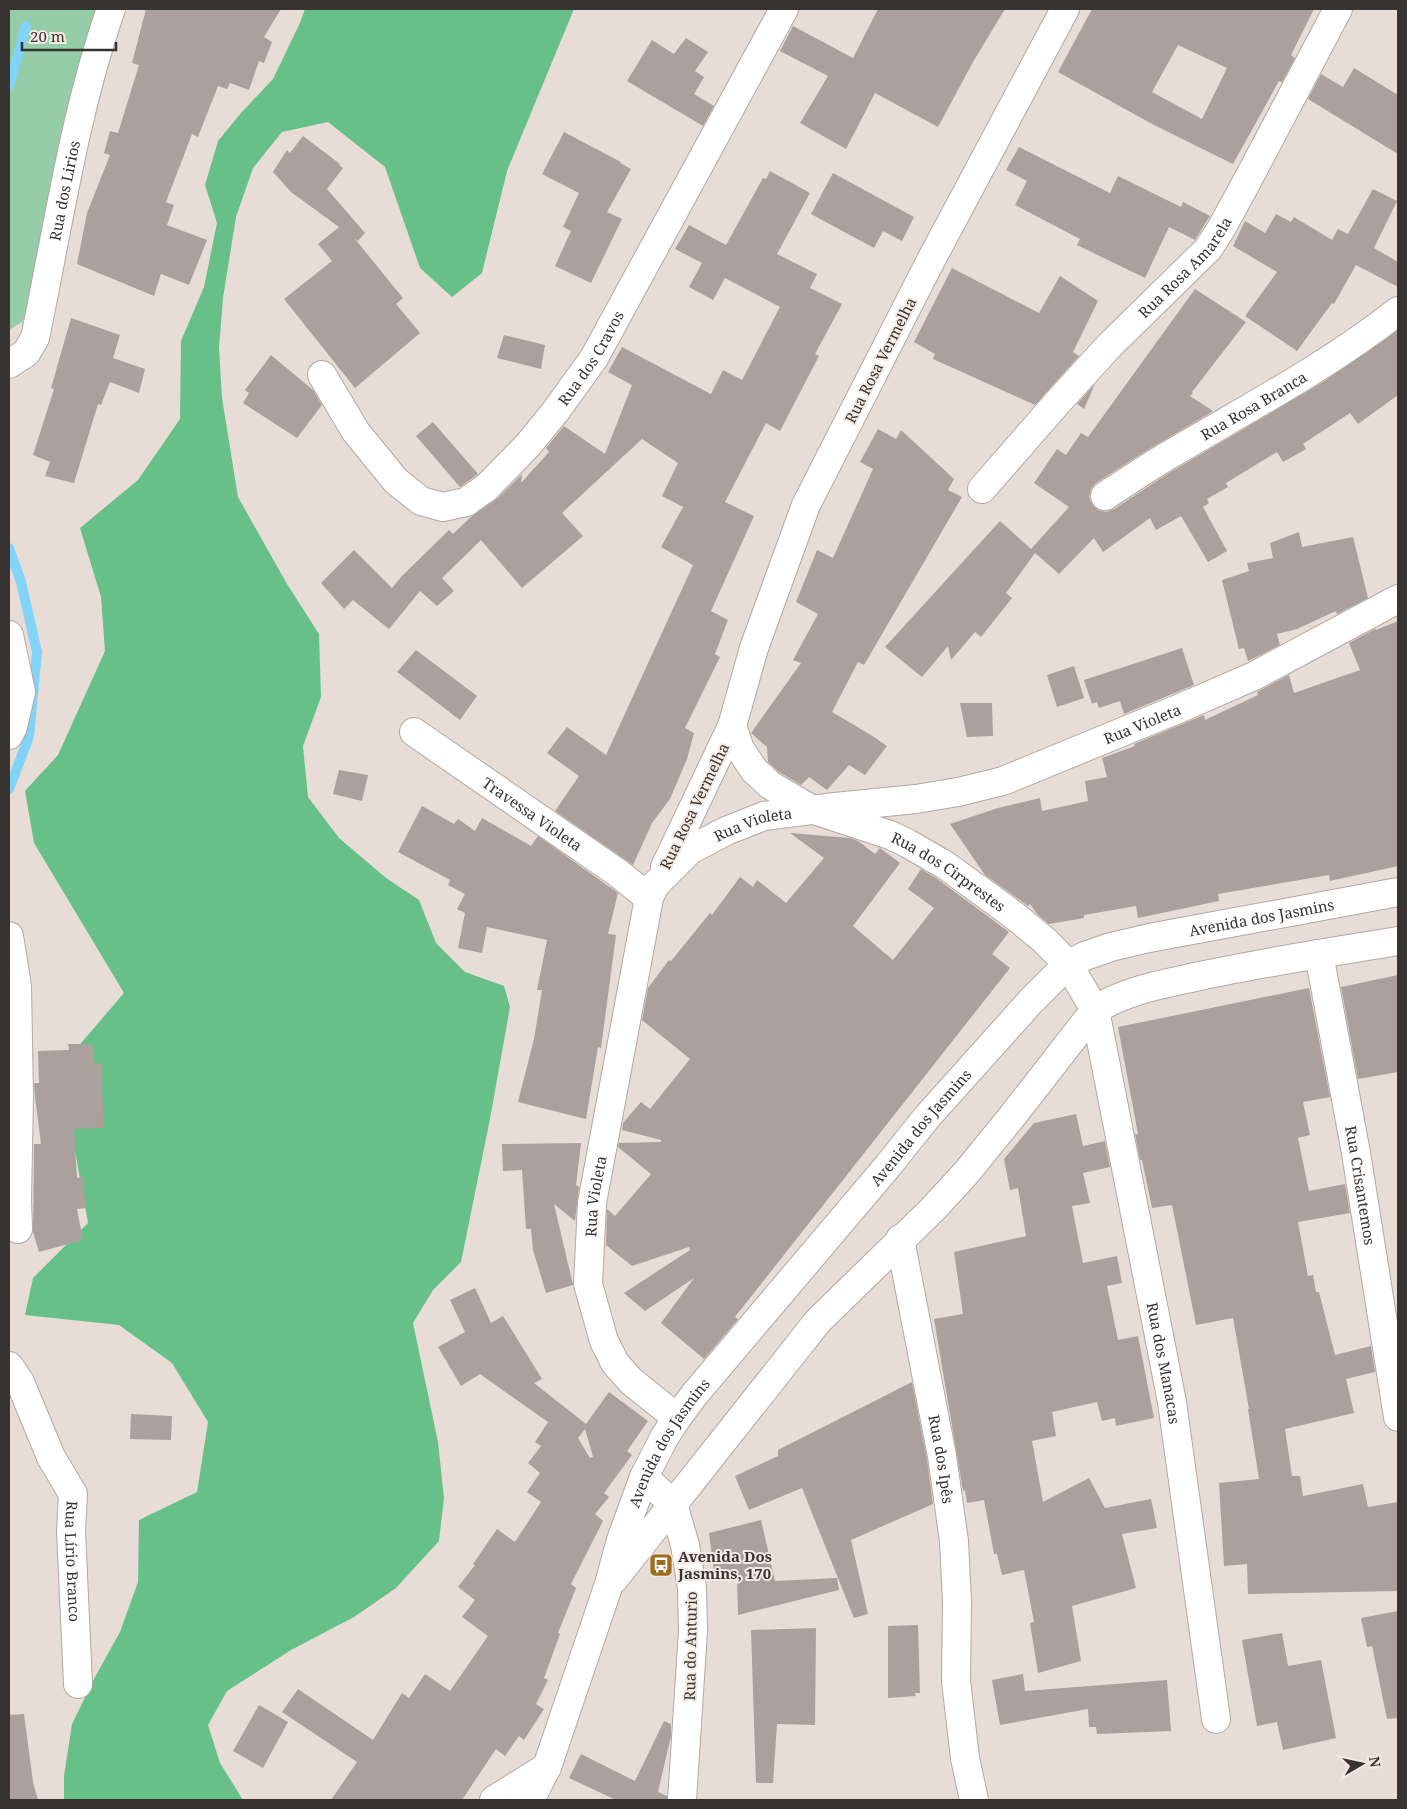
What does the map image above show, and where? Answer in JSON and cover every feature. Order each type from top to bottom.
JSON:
[{"type":"street","name":"Rua dos Lirios","points":[[9,364],[26,353],[36,338],[69,163],[97,48],[111,9]]},
{"type":"street","name":"Rua dos Cravos","points":[[322,374],[356,432],[396,481],[421,501],[443,507],[466,502],[486,487],[528,445],[594,358],[784,9]]},
{"type":"street","name":"Rua Rosa Vermelha","points":[[652,892],[732,726],[754,648],[806,504],[931,260],[1065,9]]},
{"type":"street","name":"Rua Rosa Amarela","points":[[982,489],[1109,346],[1208,249],[1245,185],[1338,9]]},
{"type":"street","name":"Rua Rosa Branca","points":[[1104,496],[1304,375],[1398,311]]},
{"type":"street","name":"Rua Violeta","points":[[677,1418],[631,1381],[615,1363],[604,1341],[588,1284],[592,1203],[652,892],[690,850],[726,830],[764,816],[811,809],[916,799],[958,792],[1003,781],[1178,710],[1254,676],[1398,599]]},
{"type":"street","points":[[9,635],[21,692],[13,727],[9,735]]},
{"type":"street","name":"Rua Rosa Vermelha","points":[[732,726],[740,749],[754,770],[770,785],[811,809]]},
{"type":"street","name":"Travessa Violeta","points":[[414,732],[618,873],[652,892]]},
{"type":"street","name":"Rua dos Cirprestes","points":[[811,809],[890,835],[937,861],[1015,916],[1044,940],[1068,964],[1095,1010]]},
{"type":"street","name":"Avenida dos Jasmins","points":[[530,1800],[546,1766],[609,1584],[621,1540],[644,1477],[664,1438],[694,1395],[926,1118],[1031,1000],[1068,964],[1102,950],[1149,938],[1398,892]]},
{"type":"street","points":[[9,936],[18,986],[19,1095],[16,1200],[18,1229]]},
{"type":"street","name":"Avenida dos Jasmins","points":[[609,1584],[638,1550],[818,1321],[900,1238],[932,1210],[966,1173],[1095,1010],[1106,1003],[1150,987],[1262,963],[1398,941]]},
{"type":"street","name":"Rua Crisantemos","points":[[1319,954],[1356,1153],[1398,1417]]},
{"type":"street","name":"Rua dos Manacas","points":[[1095,1010],[1172,1402],[1216,1719]]},
{"type":"street","name":"Rua dos Ipês","points":[[900,1238],[942,1456],[954,1540],[957,1601],[956,1681],[965,1758],[974,1800]]},
{"type":"street","name":"Rua Lírio Branco","points":[[9,1366],[20,1382],[51,1457],[73,1494],[71,1532],[78,1684]]},
{"type":"street","points":[[644,1477],[673,1504]]},
{"type":"street","name":"Rua do Anturio","points":[[673,1504],[685,1545],[692,1588],[693,1631],[682,1800]]},
{"type":"street","points":[[494,1800],[546,1766]]},
{"type":"green space","points":[[9,9],[98,9],[89,31],[76,75],[58,154],[35,296],[22,322],[9,330]]},
{"type":"green space","points":[[305,9],[574,9],[507,171],[482,273],[452,297],[420,268],[385,167],[328,122],[282,132],[253,168],[236,217],[223,298],[219,348],[222,398],[238,497],[287,584],[319,634],[321,697],[303,746],[308,797],[339,838],[386,878],[419,900],[436,943],[465,972],[504,986],[510,1007],[461,1262],[433,1290],[413,1323],[438,1442],[444,1498],[439,1541],[396,1588],[354,1617],[291,1650],[227,1691],[208,1725],[220,1763],[243,1800],[64,1800],[64,1776],[72,1724],[120,1632],[138,1582],[139,1520],[197,1492],[208,1422],[172,1363],[119,1325],[25,1315],[33,1278],[88,1223],[72,1134],[57,1071],[124,993],[34,843],[25,791],[58,755],[105,651],[101,597],[80,528],[138,480],[180,419],[181,341],[204,287],[217,223],[205,185],[218,141],[273,79]]},
{"type":"building","points":[[146,9],[281,9],[264,37],[272,42],[264,63],[259,61],[249,90],[230,83],[227,89],[218,86],[198,137],[192,134],[166,202],[174,205],[167,225],[207,240],[189,285],[161,274],[154,296],[77,264],[87,213],[110,155],[104,153],[110,131],[118,133],[139,65],[132,63]]},
{"type":"building","points":[[878,9],[1005,9],[973,62],[938,127],[875,93],[846,149],[800,123],[828,76],[780,51],[793,26],[853,58]]},
{"type":"building","points":[[1092,9],[1314,9],[1291,55],[1295,58],[1282,82],[1279,81],[1233,164],[1154,125],[1058,72]],"holes":[[[1178,45],[1227,68],[1202,119],[1152,92]]]},
{"type":"building","points":[[686,38],[708,52],[695,71],[704,77],[694,94],[714,106],[703,126],[627,81],[652,40],[674,54]]},
{"type":"building","points":[[1354,68],[1398,95],[1398,154],[1308,99],[1321,74],[1343,87]]},
{"type":"building","points":[[564,132],[631,169],[607,212],[622,219],[591,283],[555,266],[571,231],[563,227],[579,193],[542,174]]},
{"type":"building","points":[[303,136],[343,168],[327,189],[365,233],[358,241],[355,239],[403,298],[396,304],[420,333],[355,388],[284,299],[332,261],[318,244],[339,227],[291,192],[273,172],[287,150],[290,153]]},
{"type":"building","points":[[1019,147],[1110,193],[1118,176],[1181,207],[1183,202],[1210,216],[1195,240],[1169,227],[1145,278],[1077,245],[1080,239],[1015,205],[1027,181],[1006,170]]},
{"type":"building","points":[[770,171],[810,193],[777,254],[817,274],[810,288],[842,304],[815,354],[819,356],[780,431],[766,423],[725,502],[754,516],[711,611],[728,620],[715,654],[720,657],[685,728],[694,733],[687,759],[670,799],[652,823],[633,865],[555,811],[579,776],[547,753],[567,727],[606,755],[693,565],[661,547],[683,507],[662,496],[678,463],[642,439],[562,513],[583,536],[522,588],[481,540],[442,578],[454,591],[437,606],[420,591],[389,629],[353,600],[344,609],[321,583],[354,550],[392,588],[449,530],[453,534],[472,516],[498,498],[522,474],[521,483],[549,452],[546,448],[564,426],[605,454],[632,385],[608,372],[622,347],[711,394],[723,370],[742,380],[780,307],[725,278],[713,300],[689,287],[702,263],[675,249],[689,225],[726,245],[763,178],[766,179]]},
{"type":"building","points":[[833,173],[914,217],[902,241],[883,231],[874,248],[811,214]]},
{"type":"building","points":[[1373,189],[1397,201],[1374,248],[1398,262],[1398,287],[1356,265],[1334,304],[1332,303],[1297,351],[1245,316],[1277,272],[1233,246],[1245,221],[1265,233],[1276,214],[1291,222],[1294,217],[1332,240],[1338,229],[1348,234]]},
{"type":"building","points":[[952,268],[1039,313],[1060,276],[1098,301],[1073,352],[1079,356],[1035,405],[933,359],[935,354],[914,342]]},
{"type":"building","points":[[1195,289],[1246,322],[1190,396],[1213,411],[1096,483],[1091,489],[1089,497],[1092,504],[1098,510],[1106,512],[1114,509],[1169,473],[1323,382],[1398,330],[1398,395],[1358,424],[1350,413],[1303,444],[1306,449],[1283,462],[1277,452],[1226,483],[1228,487],[1207,499],[1209,503],[1203,507],[1227,551],[1208,562],[1181,516],[1156,530],[1150,518],[1103,552],[1094,538],[1059,574],[1035,553],[1006,593],[1012,598],[981,637],[975,632],[951,660],[948,646],[922,677],[885,647],[1000,521],[1031,549],[1069,507],[1034,483],[1057,449],[1066,455],[1081,433],[1088,437]]},
{"type":"building","points":[[71,318],[120,335],[113,358],[145,369],[139,393],[110,382],[101,405],[98,404],[74,483],[45,476],[50,462],[33,455],[54,389],[51,388]]},
{"type":"building","points":[[504,335],[545,345],[541,369],[497,358]]},
{"type":"building","points":[[271,355],[313,390],[322,405],[297,438],[243,403],[249,393],[245,390]]},
{"type":"building","points":[[1095,384],[1084,409],[1077,404]]},
{"type":"building","points":[[433,422],[478,474],[460,487],[416,436]]},
{"type":"building","points":[[878,429],[896,439],[901,430],[954,479],[948,490],[962,497],[864,665],[858,662],[832,712],[887,746],[865,775],[849,765],[827,790],[809,777],[801,785],[779,772],[768,762],[767,747],[751,733],[801,663],[793,660],[818,614],[796,602],[817,550],[833,558],[873,469],[860,462]]},
{"type":"building","points":[[1299,532],[1302,547],[1353,537],[1368,598],[1337,614],[1336,611],[1297,629],[1277,634],[1280,645],[1248,661],[1244,648],[1239,649],[1222,580],[1249,571],[1247,563],[1273,558],[1270,543]]},
{"type":"building","points":[[1398,621],[1398,866],[1330,881],[1329,875],[1218,894],[1219,901],[1138,918],[1136,906],[1084,915],[1084,918],[1049,924],[1037,914],[1030,904],[1028,906],[985,875],[950,824],[998,808],[1040,798],[1042,811],[1088,801],[1085,781],[1107,777],[1102,758],[1135,746],[1134,744],[1204,715],[1205,720],[1258,695],[1257,692],[1289,675],[1294,693],[1360,670],[1349,643],[1375,629]]},
{"type":"building","points":[[1182,648],[1194,685],[1124,714],[1120,701],[1099,708],[1097,702],[1092,704],[1084,680]]},
{"type":"building","points":[[416,650],[477,696],[460,720],[397,672]]},
{"type":"building","points":[[1074,666],[1084,698],[1057,707],[1047,675]]},
{"type":"building","points":[[960,703],[992,703],[993,736],[967,737]]},
{"type":"building","points":[[339,770],[368,775],[362,801],[333,794]]},
{"type":"building","points":[[422,806],[454,824],[458,819],[475,831],[482,818],[531,846],[538,836],[618,893],[608,934],[616,935],[601,1048],[598,1047],[586,1119],[518,1102],[534,1039],[542,990],[537,990],[547,940],[487,927],[482,953],[458,948],[465,913],[457,909],[465,894],[448,885],[450,880],[398,852]]},
{"type":"building","points":[[790,833],[850,838],[858,841],[875,854],[880,848],[900,863],[853,926],[893,960],[934,908],[908,889],[921,869],[1009,932],[992,954],[1010,968],[735,1317],[738,1319],[704,1359],[661,1323],[694,1278],[645,1311],[624,1293],[690,1250],[689,1247],[632,1266],[606,1245],[607,1209],[615,1216],[651,1174],[618,1147],[619,1143],[661,1142],[661,1140],[622,1130],[623,1123],[641,1102],[650,1109],[690,1059],[642,1020],[648,988],[669,960],[671,961],[710,913],[712,915],[740,877],[753,887],[757,880],[786,903],[824,858]]},
{"type":"building","points":[[1398,975],[1398,1072],[1358,1079],[1341,987]]},
{"type":"building","points":[[1309,988],[1330,1097],[1303,1102],[1310,1135],[1298,1138],[1309,1191],[1345,1184],[1350,1213],[1298,1222],[1308,1276],[1313,1275],[1316,1292],[1319,1292],[1335,1355],[1371,1346],[1375,1372],[1346,1379],[1354,1413],[1285,1429],[1292,1476],[1300,1476],[1303,1496],[1363,1484],[1368,1507],[1398,1502],[1398,1591],[1248,1594],[1247,1564],[1224,1566],[1219,1483],[1259,1479],[1233,1318],[1196,1325],[1172,1205],[1152,1208],[1135,1134],[1138,1134],[1118,1027]]},
{"type":"building","points":[[68,1044],[92,1044],[95,1064],[101,1063],[104,1128],[74,1129],[77,1178],[83,1177],[86,1208],[77,1209],[83,1240],[39,1252],[33,1232],[34,1144],[41,1144],[34,1083],[39,1083],[38,1051],[69,1050]]},
{"type":"building","points":[[1076,1114],[1083,1146],[1105,1141],[1110,1167],[1083,1173],[1090,1203],[1072,1206],[1083,1263],[1117,1256],[1122,1283],[1107,1286],[1118,1340],[1138,1336],[1154,1418],[1116,1426],[1115,1418],[1102,1421],[1097,1402],[1052,1412],[1056,1436],[1032,1441],[1043,1502],[1089,1478],[1105,1508],[1151,1499],[1157,1528],[1122,1534],[1136,1588],[1072,1606],[1081,1661],[1038,1673],[1030,1623],[1034,1622],[1024,1570],[1002,1575],[997,1554],[994,1554],[984,1500],[967,1503],[965,1490],[963,1491],[934,1319],[963,1314],[954,1252],[1026,1236],[1018,1188],[1010,1190],[1004,1159],[1034,1123]]},
{"type":"building","points":[[581,1143],[576,1185],[579,1187],[575,1221],[554,1204],[573,1285],[546,1293],[533,1250],[531,1229],[526,1229],[522,1170],[503,1171],[502,1144]]},
{"type":"building","points":[[475,1288],[491,1323],[503,1316],[542,1379],[534,1383],[586,1424],[609,1392],[648,1421],[627,1451],[632,1455],[604,1493],[609,1497],[595,1514],[603,1521],[571,1584],[576,1588],[558,1633],[560,1634],[544,1678],[548,1680],[536,1704],[544,1709],[524,1740],[519,1736],[505,1756],[496,1749],[462,1800],[331,1800],[357,1762],[282,1712],[298,1689],[373,1740],[402,1693],[409,1698],[425,1674],[450,1691],[488,1636],[462,1617],[475,1600],[458,1587],[475,1565],[473,1564],[497,1529],[515,1542],[541,1502],[527,1492],[540,1473],[528,1463],[541,1446],[535,1442],[548,1422],[480,1374],[461,1386],[438,1347],[465,1332],[450,1300]],"holes":[[[585,1429],[593,1457],[590,1458],[578,1438]]]},
{"type":"building","points":[[912,1382],[927,1459],[933,1504],[851,1540],[868,1614],[854,1618],[802,1488],[749,1510],[735,1476],[778,1456],[778,1450]]},
{"type":"building","points":[[131,1414],[172,1416],[171,1440],[130,1439]]},
{"type":"building","points":[[761,1520],[775,1581],[837,1578],[839,1590],[738,1615],[737,1577],[720,1581],[719,1578],[715,1579],[709,1533]]},
{"type":"building","points":[[1398,1611],[1398,1718],[1387,1719],[1372,1646],[1367,1647],[1361,1618]]},
{"type":"building","points":[[918,1625],[920,1693],[915,1693],[916,1696],[888,1698],[888,1626]]},
{"type":"building","points":[[816,1628],[815,1725],[777,1724],[773,1783],[756,1783],[751,1630]]},
{"type":"building","points":[[1282,1633],[1288,1666],[1321,1660],[1336,1738],[1283,1750],[1277,1722],[1257,1726],[1242,1640]]},
{"type":"building","points":[[1023,1674],[1025,1691],[1167,1680],[1171,1731],[1097,1734],[1096,1727],[1089,1727],[1088,1709],[1000,1725],[992,1680]]},
{"type":"building","points":[[259,1705],[288,1722],[263,1768],[233,1751]]},
{"type":"building","points":[[24,1714],[33,1782],[38,1800],[9,1800],[9,1715]]},
{"type":"building","points":[[664,1721],[671,1724],[671,1736],[658,1792],[667,1796],[667,1800],[616,1800],[569,1778],[581,1754],[635,1781]]},
{"type":"waterway","points":[[9,86],[26,26]]},
{"type":"waterway","points":[[9,548],[21,582],[37,652],[29,737],[9,789]]},
{"type":"place","name":"Avenida Dos Jasmins, 170","points":[[661,1565]]}]
